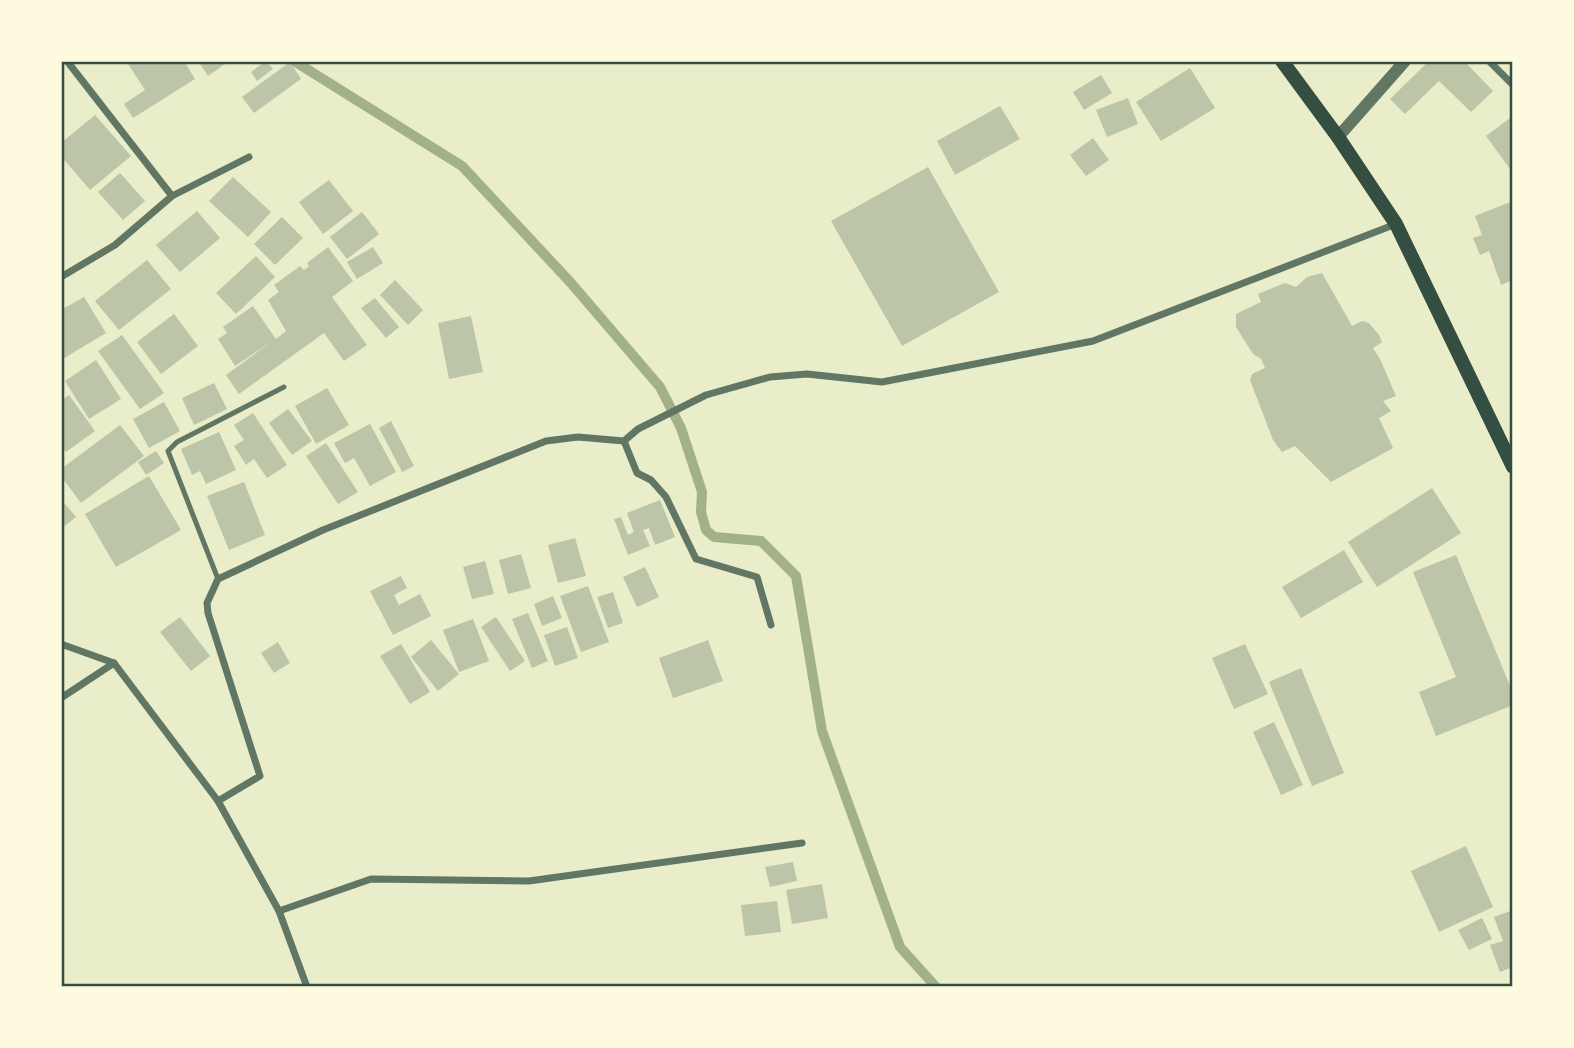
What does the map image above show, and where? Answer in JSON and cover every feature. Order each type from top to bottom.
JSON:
[{"type":"main road","points":[[1282,61],[1396,223],[1509,446],[1513,467]]},
{"type":"street","points":[[67,61],[172,196]]},
{"type":"street","points":[[1338,137],[1405,61]]},
{"type":"street","points":[[1489,61],[1513,85]]},
{"type":"street","points":[[61,277],[115,245],[172,196],[249,157]]},
{"type":"street","points":[[218,801],[260,776],[208,613],[207,603],[218,579],[323,530],[546,441],[578,437],[624,442],[638,429],[706,395],[771,377],[807,374],[882,382],[1093,341],[1396,223]]},
{"type":"street","points":[[624,442],[637,472],[651,480],[666,497],[696,559],[757,577],[771,625]]},
{"type":"street","points":[[61,644],[114,663],[218,801],[279,911],[307,987]]},
{"type":"street","points":[[61,698],[114,663]]},
{"type":"street","points":[[279,911],[371,879],[529,881],[802,843]]},
{"type":"lane","points":[[218,579],[168,451],[177,442],[284,387]]},
{"type":"building","points":[[126,61],[184,61],[195,79],[133,118],[124,104],[145,90]]},
{"type":"building","points":[[198,61],[229,61],[208,76]]},
{"type":"building","points":[[266,61],[273,69],[257,81],[251,72]]},
{"type":"building","points":[[1429,61],[1464,61],[1493,91],[1471,112],[1439,81],[1405,114],[1390,99]]},
{"type":"building","points":[[290,62],[301,79],[254,113],[242,97]]},
{"type":"building","points":[[1190,68],[1215,108],[1161,141],[1136,102]]},
{"type":"building","points":[[1101,75],[1112,93],[1084,110],[1073,92]]},
{"type":"building","points":[[1128,98],[1138,124],[1107,137],[1096,110]]},
{"type":"building","points":[[1000,106],[1020,139],[955,175],[937,141]]},
{"type":"building","points":[[95,115],[131,156],[90,190],[61,156],[61,143]]},
{"type":"building","points":[[1510,118],[1513,122],[1513,173],[1486,136]]},
{"type":"building","points":[[1093,138],[1109,160],[1086,176],[1070,155]]},
{"type":"building","points":[[928,167],[999,292],[902,346],[831,221]]},
{"type":"building","points":[[120,173],[145,201],[123,220],[98,192]]},
{"type":"building","points":[[233,177],[271,212],[248,237],[209,201]]},
{"type":"building","points":[[329,180],[353,211],[323,234],[299,202]]},
{"type":"building","points":[[1513,201],[1513,280],[1501,285],[1489,251],[1480,255],[1473,238],[1482,235],[1475,216]]},
{"type":"building","points":[[197,211],[220,238],[180,272],[156,245]]},
{"type":"building","points":[[362,212],[379,234],[347,259],[330,237]]},
{"type":"building","points":[[282,217],[303,238],[275,265],[254,244]]},
{"type":"building","points":[[328,247],[353,281],[332,297],[367,345],[344,361],[324,333],[239,394],[226,375],[271,342],[235,366],[218,339],[227,333],[223,327],[253,306],[276,339],[286,331],[268,300],[279,292],[274,285],[300,266],[304,270],[309,266],[307,263]]},
{"type":"building","points":[[373,247],[383,263],[357,279],[347,262]]},
{"type":"building","points":[[256,256],[275,277],[236,314],[216,293]]},
{"type":"building","points":[[147,260],[171,289],[119,330],[95,301]]},
{"type":"building","points":[[1322,273],[1352,326],[1362,321],[1369,323],[1379,335],[1382,342],[1373,348],[1396,396],[1383,401],[1391,411],[1379,418],[1393,448],[1331,482],[1295,446],[1282,452],[1273,440],[1250,380],[1252,374],[1265,368],[1236,327],[1236,314],[1261,302],[1258,294],[1285,283],[1296,287],[1307,277]]},
{"type":"building","points":[[395,280],[423,310],[408,325],[380,295]]},
{"type":"building","points":[[84,297],[106,333],[61,360],[61,310]]},
{"type":"building","points":[[375,298],[399,327],[386,338],[361,308]]},
{"type":"building","points":[[174,314],[198,346],[161,374],[137,342]]},
{"type":"building","points":[[471,316],[483,372],[449,379],[438,323]]},
{"type":"building","points":[[122,335],[164,393],[140,409],[98,351]]},
{"type":"building","points":[[96,360],[121,399],[89,419],[65,381]]},
{"type":"building","points":[[214,383],[227,409],[194,425],[182,398]]},
{"type":"building","points":[[327,388],[349,425],[316,444],[295,406]]},
{"type":"building","points":[[69,395],[95,431],[66,452],[61,445],[61,401]]},
{"type":"building","points":[[164,402],[180,431],[149,448],[133,419]]},
{"type":"building","points":[[288,409],[312,441],[292,455],[269,423]]},
{"type":"building","points":[[253,413],[287,465],[267,478],[254,459],[246,465],[234,446],[244,440],[234,425]]},
{"type":"building","points":[[391,421],[414,466],[402,472],[379,428]]},
{"type":"building","points":[[370,424],[396,472],[370,486],[354,458],[345,463],[334,443]]},
{"type":"building","points":[[120,425],[144,456],[81,503],[61,476],[61,469]]},
{"type":"building","points":[[219,432],[236,470],[206,484],[200,471],[192,475],[181,449]]},
{"type":"building","points":[[326,443],[358,492],[338,504],[306,456]]},
{"type":"building","points":[[156,451],[164,463],[146,475],[138,462]]},
{"type":"building","points":[[149,476],[181,530],[116,567],[85,514]]},
{"type":"building","points":[[244,482],[265,535],[229,550],[207,496]]},
{"type":"building","points":[[1432,488],[1461,533],[1377,587],[1348,542]]},
{"type":"building","points":[[61,499],[76,517],[61,529]]},
{"type":"building","points":[[660,500],[675,537],[655,545],[649,528],[643,530],[650,546],[628,555],[614,519],[621,517],[628,535],[634,532],[627,513]]},
{"type":"building","points":[[575,538],[586,576],[558,583],[548,545]]},
{"type":"building","points":[[1344,550],[1363,582],[1301,618],[1282,587]]},
{"type":"building","points":[[521,554],[531,588],[508,594],[499,560]]},
{"type":"building","points":[[1456,555],[1513,693],[1513,705],[1436,736],[1419,692],[1456,677],[1413,572]]},
{"type":"building","points":[[485,561],[494,594],[472,599],[463,567]]},
{"type":"building","points":[[645,567],[659,597],[637,607],[623,577]]},
{"type":"building","points":[[401,576],[407,588],[394,595],[399,605],[420,594],[431,616],[393,635],[370,591]]},
{"type":"building","points":[[588,586],[609,642],[581,652],[560,596]]},
{"type":"building","points":[[613,592],[623,623],[608,628],[597,597]]},
{"type":"building","points":[[553,596],[562,618],[542,626],[534,604]]},
{"type":"building","points":[[528,613],[548,661],[532,668],[512,619]]},
{"type":"building","points":[[180,617],[210,656],[191,671],[160,632]]},
{"type":"building","points":[[496,617],[525,661],[510,671],[481,627]]},
{"type":"building","points":[[473,619],[489,661],[459,672],[443,630]]},
{"type":"building","points":[[567,627],[578,658],[555,666],[544,635]]},
{"type":"building","points":[[431,640],[459,674],[438,691],[411,657]]},
{"type":"building","points":[[708,640],[723,681],[673,698],[659,658]]},
{"type":"building","points":[[278,642],[290,663],[274,673],[261,653]]},
{"type":"building","points":[[401,644],[430,692],[410,704],[380,656]]},
{"type":"building","points":[[1245,644],[1268,694],[1234,709],[1212,658]]},
{"type":"building","points":[[1301,668],[1344,773],[1312,786],[1269,682]]},
{"type":"building","points":[[1274,722],[1303,785],[1281,795],[1253,732]]},
{"type":"building","points":[[1466,846],[1493,907],[1439,932],[1411,871]]},
{"type":"building","points":[[793,862],[797,881],[770,887],[765,867]]},
{"type":"building","points":[[822,884],[828,918],[792,924],[786,890]]},
{"type":"building","points":[[777,901],[781,932],[745,936],[741,905]]},
{"type":"building","points":[[1513,910],[1513,967],[1500,972],[1490,945],[1503,941],[1494,917]]},
{"type":"building","points":[[1482,918],[1492,939],[1469,950],[1458,930]]},
{"type":"waterway","points":[[294,61],[462,166],[571,283],[660,387],[681,428],[702,492],[701,512],[706,530],[714,537],[761,541],[796,576],[822,731],[900,947],[936,987]]}]
